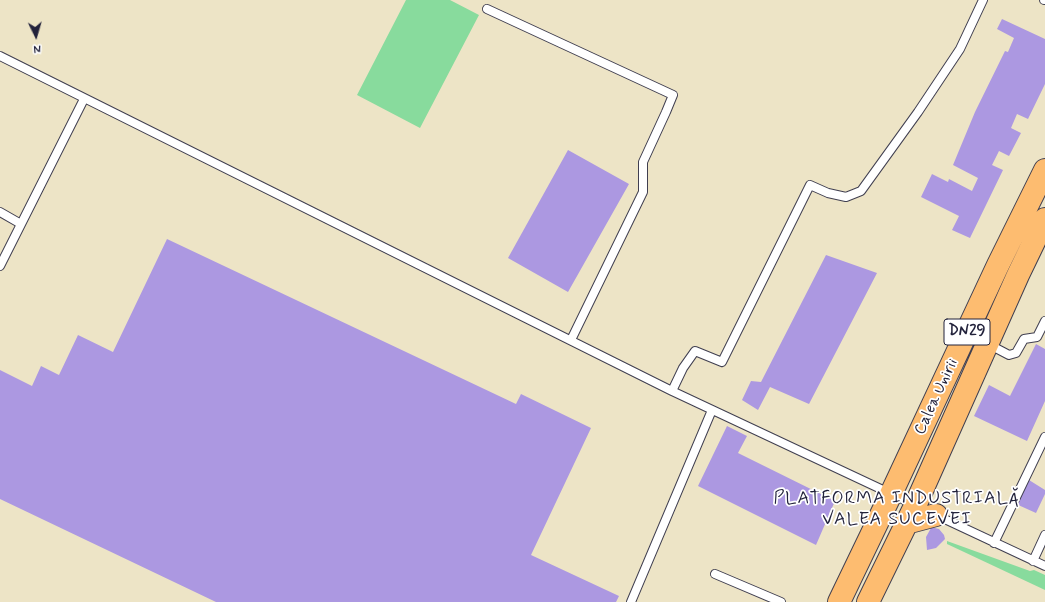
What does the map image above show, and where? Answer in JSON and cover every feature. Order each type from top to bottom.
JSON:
[{"type":"main road","name":"Calea Unirii","points":[[839,602],[998,265],[1045,170]]},
{"type":"main road","name":"Calea Unirii","points":[[868,602],[910,514],[1018,275],[1045,219]]},
{"type":"main road","points":[[910,514],[936,515]]},
{"type":"lane","points":[[672,391],[683,368],[694,351],[722,362],[810,185],[828,193],[846,197],[861,191],[918,112],[960,49],[983,0]]},
{"type":"lane","points":[[487,9],[673,95],[643,162],[643,192],[571,340]]},
{"type":"lane","points":[[0,56],[672,391],[891,494],[910,514]]},
{"type":"lane","points":[[0,266],[84,99]]},
{"type":"lane","points":[[0,212],[21,224]]},
{"type":"lane","points":[[987,343],[1009,355],[1016,353],[1024,339],[1037,337],[1045,321]]},
{"type":"lane","points":[[631,602],[712,410]]},
{"type":"lane","points":[[994,543],[1045,437]]},
{"type":"lane","points":[[936,515],[1045,566]]},
{"type":"lane","points":[[1033,561],[1045,535]]},
{"type":"lane","points":[[715,574],[781,602]]},
{"type":"green space","points":[[406,0],[450,0],[479,15],[420,128],[357,95]]},
{"type":"green space","points":[[947,541],[1045,575],[1045,590],[947,544]]},
{"type":"building","points":[[1002,19],[1045,39],[1045,84],[1028,119],[1017,114],[1011,128],[1021,133],[1009,156],[999,151],[992,165],[1003,170],[970,238],[952,230],[959,216],[921,197],[932,174],[948,182],[949,179],[972,191],[978,178],[953,165],[975,112],[1005,51],[1008,52],[1014,38],[997,29]]},
{"type":"building","points":[[568,150],[629,184],[568,292],[508,258]]},
{"type":"building","points":[[167,239],[516,404],[521,394],[591,428],[531,555],[619,596],[616,602],[216,602],[0,499],[0,370],[32,386],[41,366],[59,375],[78,335],[113,352]]},
{"type":"building","points":[[826,255],[877,273],[809,404],[770,387],[758,410],[742,400],[751,381],[761,382]]},
{"type":"building","points":[[1036,344],[1045,349],[1045,401],[1027,441],[974,416],[989,385],[1010,396]]},
{"type":"building","points":[[727,426],[747,436],[738,453],[835,501],[816,545],[698,486]]},
{"type":"building","points":[[1029,480],[1045,490],[1045,494],[1036,513],[1016,504]]},
{"type":"building","points":[[931,528],[939,529],[944,535],[945,539],[936,548],[927,550],[926,537]]},
{"type":"district","name":"PLATFORMA INDUSTRIALĂ VALEA SUCEVEI","points":[[897,509]]}]
